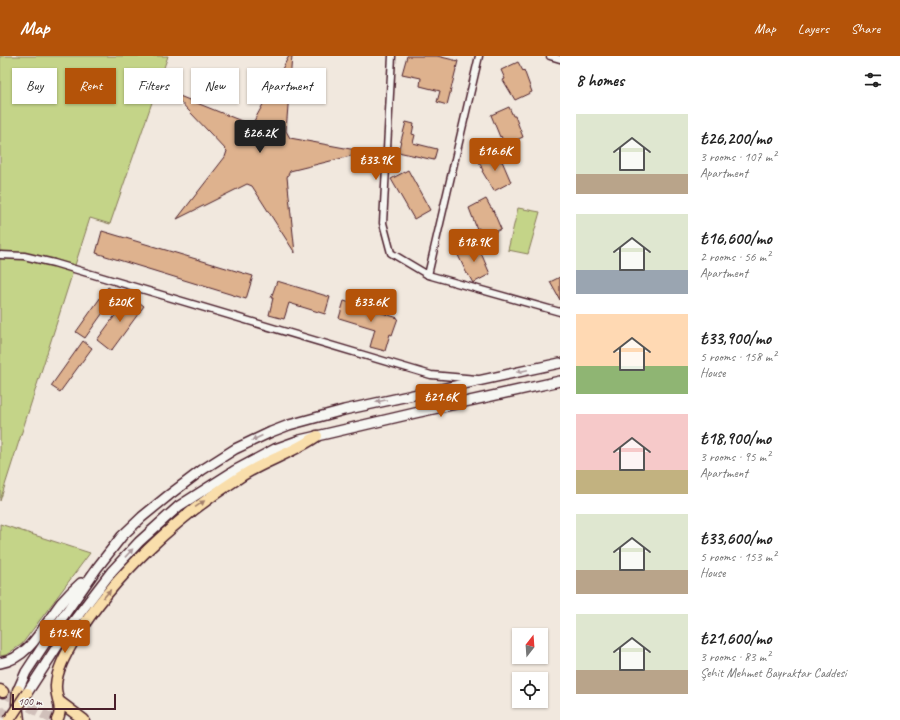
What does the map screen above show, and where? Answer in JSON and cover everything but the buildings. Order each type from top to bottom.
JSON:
[{"type":"main road","points":[[17,719],[23,691],[22,678],[97,568],[130,528],[163,500],[213,463],[257,437],[289,425],[344,410],[560,363]]},
{"type":"main road","points":[[23,691],[105,579],[139,542],[179,506],[254,460],[286,444],[415,413],[560,381]]},
{"type":"main road","points":[[56,720],[59,716],[60,702],[57,694],[57,677],[67,651],[101,602],[129,569],[184,517],[240,476],[304,445],[317,436]]},
{"type":"main road","points":[[0,663],[9,661],[24,652],[70,592],[97,568]]},
{"type":"main road","points":[[60,702],[84,720]]},
{"type":"street","points":[[392,56],[383,223],[392,253],[428,275],[560,312]]},
{"type":"street","points":[[428,275],[479,56]]},
{"type":"street","points":[[550,56],[560,59]]},
{"type":"street","points":[[0,255],[24,256],[54,262],[431,376],[483,380]]},
{"type":"green space","points":[[0,56],[168,56],[164,68],[124,68],[124,104],[151,104],[110,224],[90,218],[0,501]]},
{"type":"green space","points":[[518,208],[540,212],[528,254],[508,250]]},
{"type":"green space","points":[[0,524],[90,553],[22,644],[6,655],[0,656]]},
{"type":"tunnel","points":[[3,692],[54,720]]},
{"type":"tunnel","points":[[0,711],[16,720]]}]
